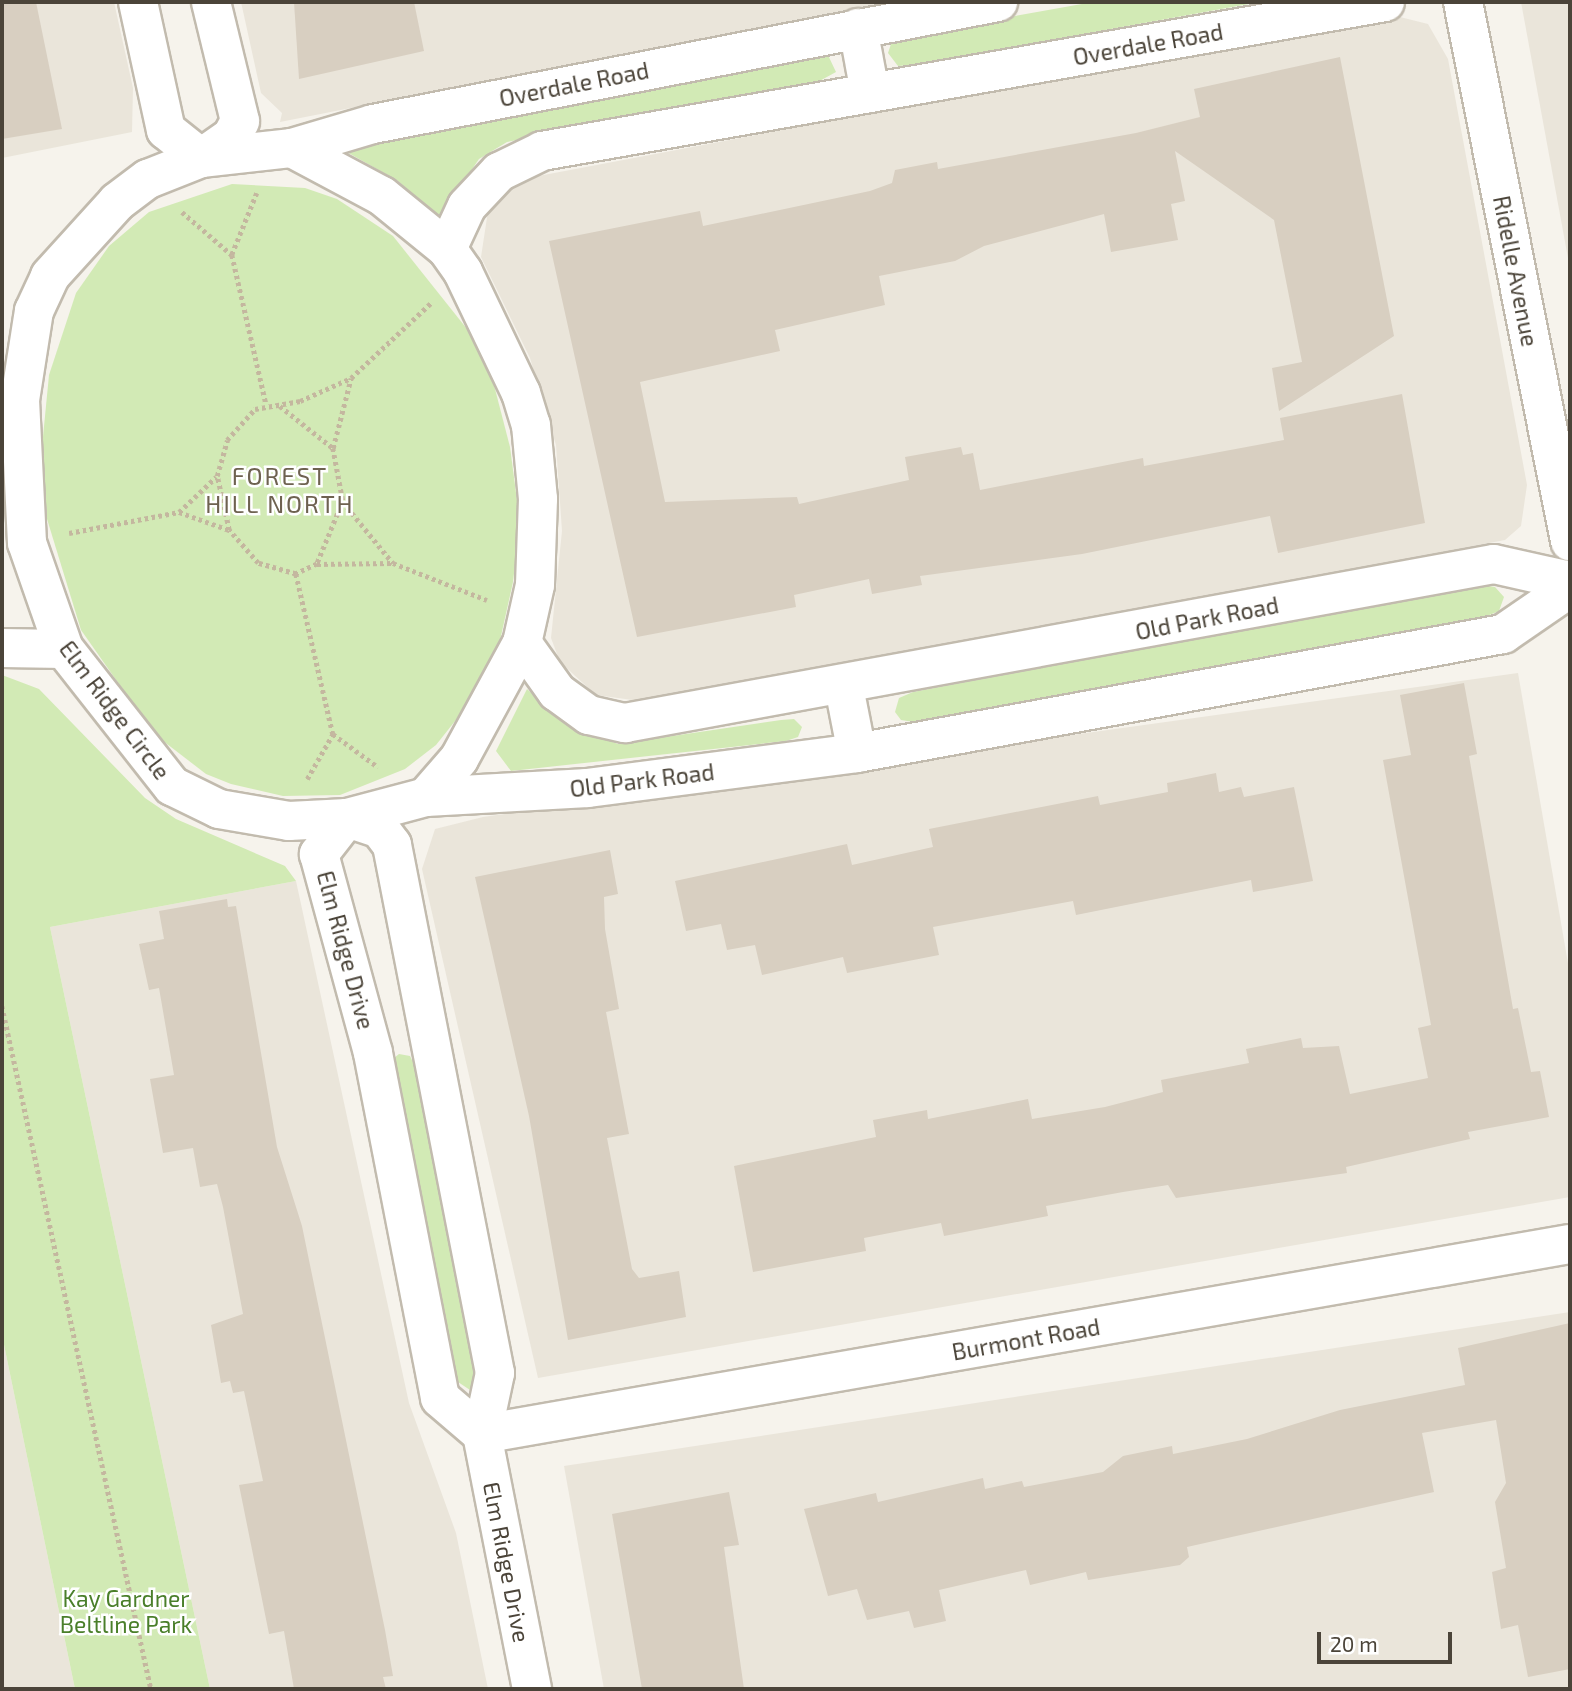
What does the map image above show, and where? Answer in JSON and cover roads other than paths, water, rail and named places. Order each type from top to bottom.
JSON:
[{"type":"street","points":[[138,2],[166,130],[201,158],[232,136],[240,121],[211,2]]},
{"type":"street","name":"Overdale Road","points":[[283,149],[373,124],[998,2]]},
{"type":"street","name":"Overdale Road","points":[[455,261],[467,206],[499,172],[542,151],[1385,2]]},
{"type":"street","name":"Ridelle Avenue","points":[[1463,2],[1570,541]]},
{"type":"street","points":[[858,28],[870,93]]},
{"type":"street","points":[[283,149],[382,196],[455,261],[508,356],[531,425],[538,522],[526,630],[477,732],[426,797]]},
{"type":"street","name":"Elm Ridge Circle","points":[[283,149],[201,158],[148,179],[83,235],[50,276],[34,311],[20,400],[18,542],[64,649],[172,786],[219,809],[270,820],[347,818],[426,797]]},
{"type":"street","name":"Old Park Road","points":[[526,630],[556,692],[589,715],[625,723],[844,687],[1494,564],[1570,581]]},
{"type":"street","name":"Old Park Road","points":[[426,797],[588,788],[857,753],[1503,634],[1570,588]]},
{"type":"street","points":[[2,648],[64,649]]},
{"type":"street","points":[[844,687],[857,753]]},
{"type":"street","name":"Elm Ridge Drive","points":[[482,1434],[440,1398],[373,1053],[319,854],[347,818],[380,829],[392,845],[495,1373],[482,1434],[532,1689]]},
{"type":"street","name":"Elm Ridge Drive","points":[[373,1053],[430,1042]]},
{"type":"street","name":"Burmont Road","points":[[482,1434],[1570,1244]]},
{"type":"district","name":"FOREST HILL NORTH","points":[[280,490]]},
{"type":"park label","name":"Kay Gardner Beltline Park","points":[[126,1611]]}]
